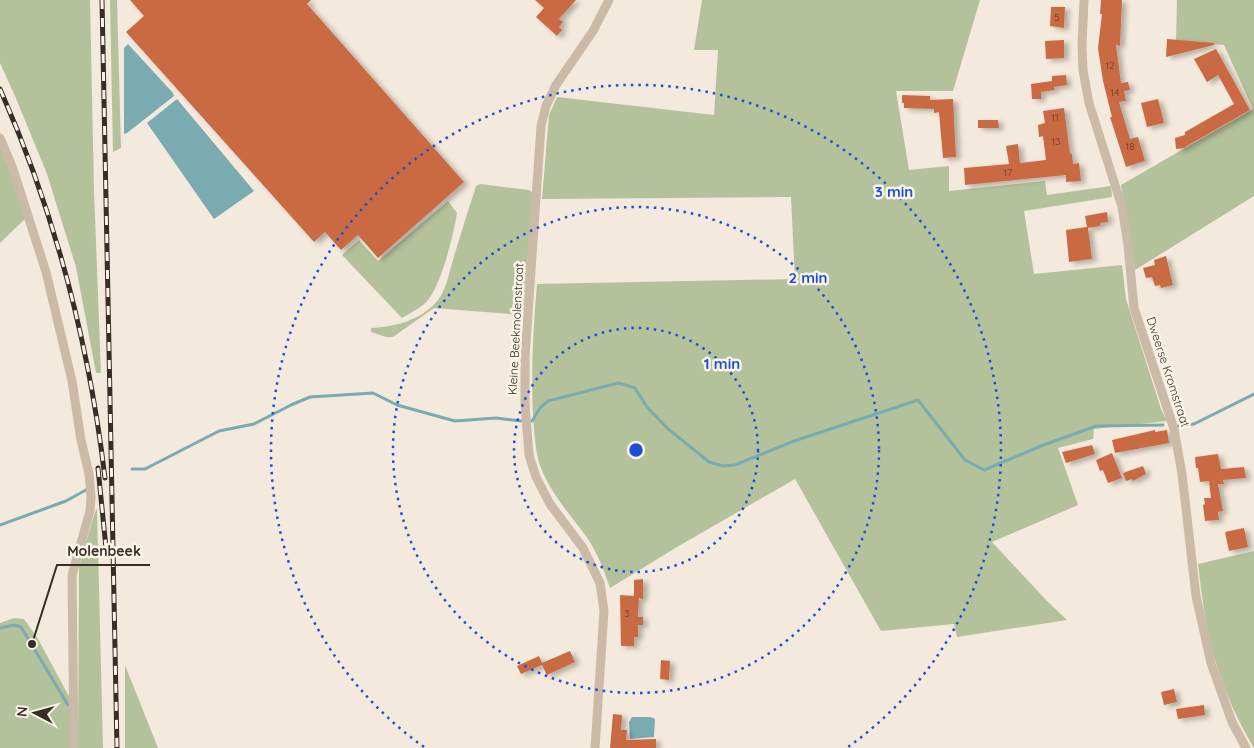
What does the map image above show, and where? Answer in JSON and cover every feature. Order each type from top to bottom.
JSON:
[{"type":"street","name":"Kleine Beekmolenstraat","points":[[595,748],[604,630],[604,611],[600,583],[583,548],[550,504],[536,477],[529,455],[525,404],[525,357],[541,126],[546,106],[556,85],[593,31],[609,0]]},
{"type":"street","name":"Dweerse Kromstraat","points":[[1084,0],[1083,62],[1089,103],[1122,207],[1128,244],[1134,308],[1174,429],[1183,483],[1196,596],[1211,663],[1232,722],[1246,748]]},
{"type":"street","points":[[0,138],[13,169],[46,272],[72,381],[81,440],[89,474],[90,511],[72,575],[74,748]]},
{"type":"green space","points":[[0,0],[90,0],[94,191],[101,373],[96,373],[76,267],[47,174],[0,63]]},
{"type":"green space","points":[[110,0],[117,0],[121,148],[113,152]]},
{"type":"green space","points":[[702,0],[980,0],[953,91],[896,91],[909,170],[949,166],[949,191],[1045,181],[1047,195],[1111,186],[1112,197],[1024,211],[1034,274],[1122,265],[1126,299],[1161,409],[1167,421],[1094,429],[1093,439],[1058,448],[1078,505],[992,542],[1067,620],[957,637],[954,624],[881,631],[795,479],[610,588],[600,561],[590,542],[552,490],[538,459],[533,417],[533,350],[537,284],[795,279],[791,197],[542,199],[549,115],[557,97],[714,115],[718,50],[694,50]]},
{"type":"green space","points":[[1177,0],[1254,0],[1254,196],[1135,270],[1121,185],[1253,109],[1224,45],[1176,41]]},
{"type":"green space","points":[[0,145],[28,216],[0,243]]},
{"type":"green space","points":[[480,184],[529,190],[533,193],[523,315],[434,308],[393,337],[386,337],[371,332],[371,328],[408,321],[424,313],[438,300],[447,281],[476,186]]},
{"type":"green space","points":[[448,201],[457,213],[439,280],[424,304],[402,318],[342,255],[359,240],[378,261]]},
{"type":"green space","points":[[97,508],[103,748],[78,748],[79,567]]},
{"type":"green space","points":[[1254,551],[1254,748],[1232,707],[1216,663],[1207,626],[1198,564]]},
{"type":"green space","points":[[14,618],[24,619],[38,639],[71,700],[71,748],[0,748],[0,623]]},
{"type":"green space","points":[[125,665],[158,748],[125,748]]},
{"type":"water","points":[[128,44],[174,96],[124,134],[124,48]]},
{"type":"water","points":[[177,99],[254,191],[214,219],[147,123]]},
{"type":"water","points":[[632,717],[651,717],[655,719],[654,737],[630,739],[629,722]]},
{"type":"building","points":[[130,0],[311,0],[307,4],[464,182],[378,258],[358,235],[341,250],[325,232],[314,242],[126,32],[144,16]]},
{"type":"building","points":[[535,0],[576,0],[559,19],[563,22],[559,27],[562,30],[557,36],[536,17],[544,8]]},
{"type":"building","points":[[1101,0],[1122,0],[1120,46],[1116,45],[1121,83],[1128,82],[1130,90],[1124,91],[1126,101],[1119,102],[1130,139],[1138,137],[1145,161],[1126,167],[1110,117],[1112,117],[1103,81],[1098,48],[1102,14],[1100,14]]},
{"type":"building","points":[[1051,7],[1065,7],[1064,28],[1050,26]]},
{"type":"building","points":[[1167,39],[1214,43],[1214,45],[1166,57]]},
{"type":"building","points":[[1064,40],[1064,58],[1046,59],[1045,41]]},
{"type":"building","points":[[1216,49],[1250,110],[1185,148],[1176,149],[1175,138],[1185,135],[1185,132],[1234,104],[1218,75],[1207,82],[1194,59]]},
{"type":"building","points":[[1066,75],[1067,85],[1054,87],[1055,90],[1041,92],[1041,99],[1032,99],[1031,84],[1052,81],[1052,76]]},
{"type":"building","points":[[902,95],[930,96],[930,100],[953,99],[956,157],[943,158],[939,112],[934,113],[934,109],[904,108]]},
{"type":"building","points":[[1158,99],[1164,123],[1147,127],[1141,103]]},
{"type":"building","points":[[1064,108],[1070,154],[1072,154],[1073,164],[1079,163],[1081,181],[1066,182],[1066,175],[965,185],[964,168],[1009,164],[1006,146],[1018,144],[1020,163],[1046,160],[1043,136],[1039,137],[1038,125],[1045,123],[1043,111]]},
{"type":"building","points":[[978,120],[998,120],[999,128],[978,128]]},
{"type":"building","points":[[1107,212],[1108,222],[1100,223],[1100,226],[1088,228],[1092,259],[1069,262],[1066,230],[1087,227],[1085,216]]},
{"type":"building","points":[[1166,256],[1173,285],[1161,288],[1160,285],[1155,286],[1152,277],[1146,278],[1143,268],[1155,265],[1154,260]]},
{"type":"building","points":[[1155,430],[1155,432],[1167,430],[1169,443],[1115,453],[1112,440]]},
{"type":"building","points":[[1092,445],[1095,454],[1066,463],[1062,452]]},
{"type":"building","points":[[1112,453],[1122,478],[1108,483],[1103,470],[1100,471],[1096,460]]},
{"type":"building","points":[[1218,454],[1221,469],[1244,467],[1246,478],[1223,480],[1224,484],[1218,484],[1223,511],[1218,512],[1219,520],[1205,521],[1204,498],[1211,498],[1209,481],[1200,482],[1195,457]]},
{"type":"building","points":[[1143,466],[1146,474],[1133,481],[1132,479],[1126,481],[1123,473]]},
{"type":"building","points":[[1244,528],[1248,547],[1229,551],[1225,532]]},
{"type":"building","points":[[643,579],[643,599],[639,598],[638,617],[643,617],[643,625],[638,625],[638,637],[634,637],[634,646],[621,646],[620,595],[634,596],[634,580]]},
{"type":"building","points":[[570,651],[575,662],[547,675],[542,665],[521,674],[517,666],[539,656],[542,663]]},
{"type":"building","points":[[661,660],[670,661],[669,680],[660,679]]},
{"type":"building","points":[[1174,689],[1177,702],[1164,705],[1161,692]]},
{"type":"building","points":[[1204,705],[1205,715],[1178,719],[1176,709]]},
{"type":"building","points":[[613,714],[622,715],[621,730],[627,730],[626,740],[656,739],[656,748],[610,748]]},
{"type":"waterway","points":[[532,421],[540,408],[548,401],[618,383],[635,388],[647,407],[667,428],[709,462],[723,466],[735,465],[794,441],[918,400],[965,460],[984,470],[1096,426],[1163,425]]},
{"type":"waterway","points":[[132,469],[145,469],[219,431],[254,424],[310,397],[373,393],[397,405],[455,421],[496,418],[521,421]]},
{"type":"waterway","points":[[1177,426],[1194,424],[1254,394]]},
{"type":"waterway","points":[[0,525],[66,501],[86,490]]},
{"type":"waterway","points":[[0,628],[14,625],[21,627],[68,705]]},
{"type":"railway","points":[[102,0],[117,748]]},
{"type":"railway","points":[[0,89],[37,183],[67,279],[90,378],[105,478]]},
{"type":"railway","points":[[98,468],[106,548]]},
{"type":"place","name":"Molenbeek","points":[[32,644]]}]
